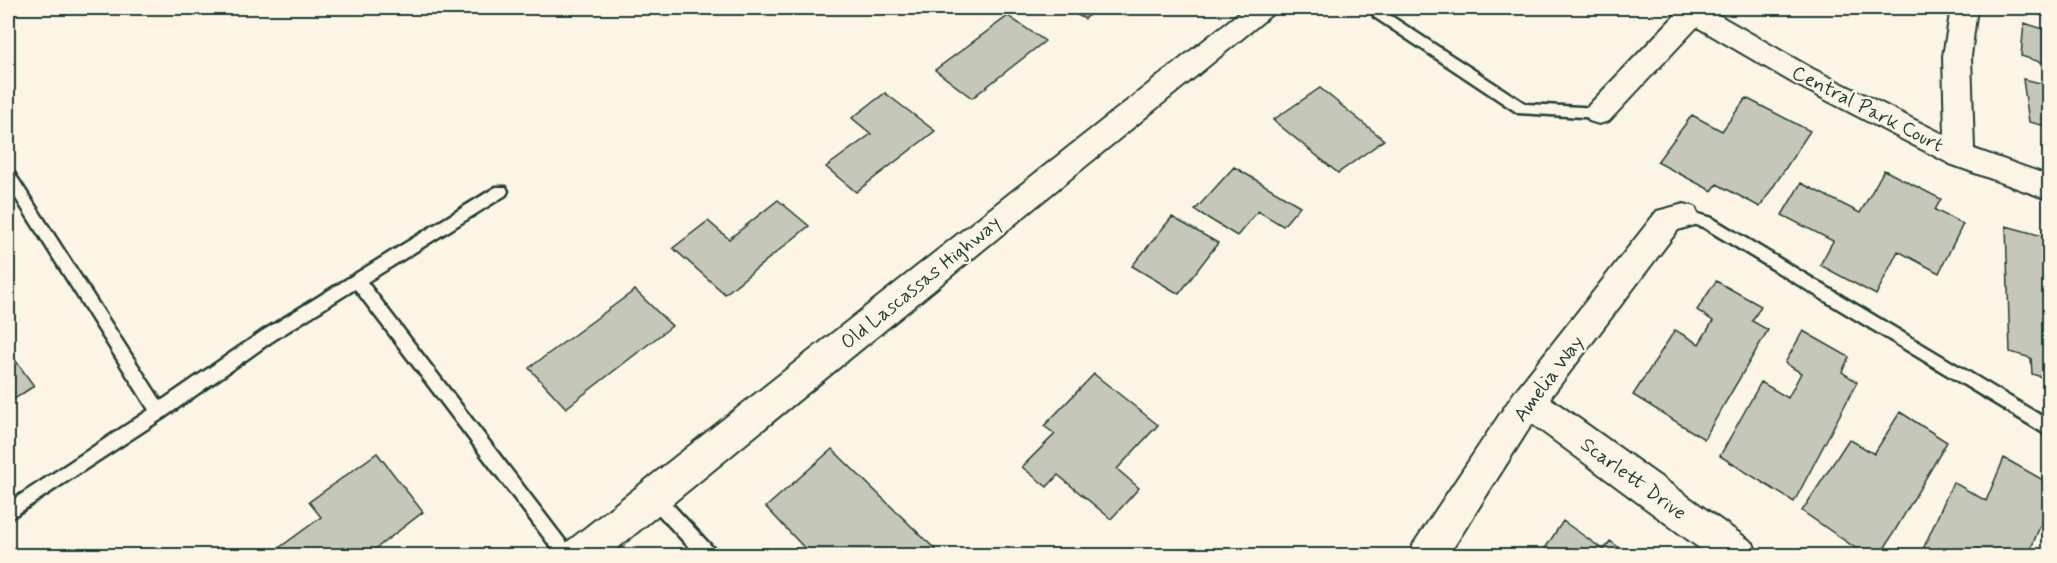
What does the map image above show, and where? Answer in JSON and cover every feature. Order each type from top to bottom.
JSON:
[{"type":"street","name":"Old Lascassas Highway","points":[[579,555],[1262,8]]},
{"type":"street","points":[[1960,156],[1957,56],[1964,8]]},
{"type":"street","points":[[1599,113],[1696,10]]},
{"type":"street","name":"Central Park Court","points":[[1696,10],[1803,76],[1960,156],[2049,188]]},
{"type":"street","name":"Amelia Way","points":[[1427,555],[1528,401],[1668,220],[1684,216]]},
{"type":"street","name":"Scarlett Drive","points":[[1528,401],[1740,555]]},
{"type":"lane","points":[[1378,8],[1379,14],[1523,109],[1599,113]]},
{"type":"lane","points":[[8,174],[159,412]]},
{"type":"lane","points":[[8,512],[159,412],[266,337],[501,191]]},
{"type":"lane","points":[[1684,216],[1707,222],[2049,430]]},
{"type":"lane","points":[[357,280],[569,555]]},
{"type":"lane","points":[[653,496],[709,555]]},
{"type":"building","points":[[1064,8],[1096,8],[1085,19]]},
{"type":"building","points":[[2027,8],[2050,8],[2050,18],[2027,11]]},
{"type":"building","points":[[1008,16],[1045,41],[972,98],[935,70]]},
{"type":"building","points":[[2024,23],[2050,31],[2050,65],[2021,56]]},
{"type":"building","points":[[2023,79],[2050,85],[2050,127],[2029,122]]},
{"type":"building","points":[[1320,88],[1384,140],[1338,173],[1273,120]]},
{"type":"building","points":[[885,93],[935,131],[856,192],[826,167],[871,134],[852,118]]},
{"type":"building","points":[[1746,98],[1810,131],[1760,207],[1717,184],[1712,191],[1657,162],[1692,115],[1722,131]]},
{"type":"building","points":[[1234,167],[1300,206],[1283,226],[1258,211],[1237,236],[1195,210]]},
{"type":"building","points":[[1884,170],[1941,199],[1935,210],[1963,224],[1939,273],[1898,251],[1876,295],[1820,265],[1833,241],[1782,215],[1801,183],[1860,213]]},
{"type":"building","points":[[778,200],[809,226],[725,294],[673,248],[708,221],[729,239]]},
{"type":"building","points":[[1172,217],[1218,243],[1179,294],[1132,266]]},
{"type":"building","points":[[2006,226],[2050,238],[2050,380],[2032,374],[2031,358],[2010,352]]},
{"type":"building","points":[[1716,281],[1761,306],[1752,321],[1768,330],[1704,439],[1633,395],[1675,330],[1699,344],[1713,321],[1697,310]]},
{"type":"building","points":[[635,290],[672,326],[566,408],[529,368]]},
{"type":"building","points":[[1803,331],[1849,357],[1842,372],[1857,382],[1794,502],[1720,456],[1761,382],[1788,398],[1801,373],[1785,363]]},
{"type":"building","points":[[8,350],[34,386],[8,403]]},
{"type":"building","points":[[1094,374],[1158,425],[1117,469],[1139,488],[1111,519],[1058,475],[1047,487],[1022,467],[1055,434],[1044,426]]},
{"type":"building","points":[[1900,412],[1947,442],[1880,556],[1867,556],[1802,511],[1849,439],[1874,454]]},
{"type":"building","points":[[832,449],[942,556],[812,556],[766,507]]},
{"type":"building","points":[[377,453],[423,512],[366,556],[268,556],[321,517],[309,502]]},
{"type":"building","points":[[2004,458],[2050,484],[2050,501],[2028,556],[1920,556],[1953,482],[1986,501]]},
{"type":"building","points":[[1563,521],[1604,550],[1610,541],[1631,556],[1540,556]]}]
